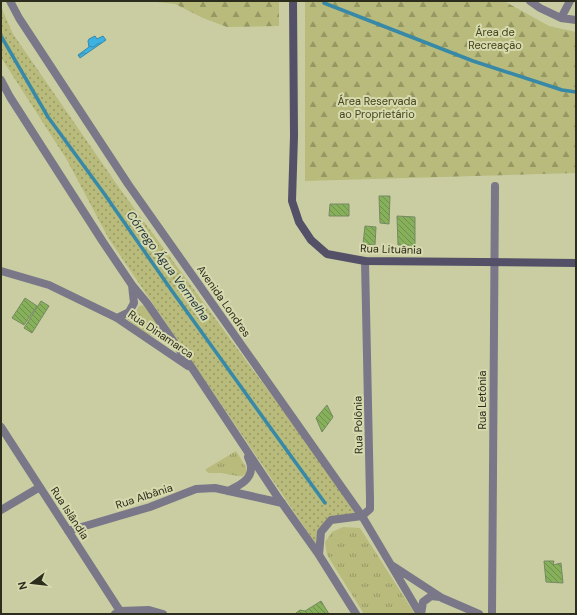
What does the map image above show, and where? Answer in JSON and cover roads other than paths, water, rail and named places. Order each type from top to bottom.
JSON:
[{"type":"street","name":"Avenida Londres","points":[[10,1],[19,18],[128,184],[362,516],[421,614]]},
{"type":"street","name":"Rua Lituânia","points":[[293,1],[294,136],[292,201],[298,222],[311,240],[326,254],[365,261],[576,263]]},
{"type":"street","points":[[530,1],[540,8],[561,18],[576,20]]},
{"type":"street","points":[[561,18],[570,1]]},
{"type":"street","points":[[1,80],[10,97],[132,285],[147,303],[192,368],[282,504],[319,555],[356,614]]},
{"type":"street","name":"Rua Letônia","points":[[492,614],[494,186]]},
{"type":"street","name":"Rua Polônia","points":[[362,516],[370,509],[365,261]]},
{"type":"street","name":"Rua Dinamarca","points":[[1,272],[49,285],[117,318],[192,368]]},
{"type":"street","name":"Rua Dinamarca","points":[[117,318],[129,312],[134,303],[132,285]]},
{"type":"street","name":"Rua Islândia","points":[[1,428],[68,531],[117,612]]},
{"type":"street","points":[[228,491],[242,483],[248,477],[251,468],[246,450]]},
{"type":"street","points":[[1,510],[40,487]]},
{"type":"street","name":"Rua Albânia","points":[[68,531],[150,507],[196,489],[215,488],[282,504]]},
{"type":"street","points":[[319,555],[321,532],[330,520],[362,516]]},
{"type":"street","points":[[390,564],[442,598],[479,614]]},
{"type":"street","points":[[421,614],[423,602],[431,596],[442,598]]},
{"type":"street","points":[[117,612],[149,610],[163,614]]},
{"type":"water","points":[[95,36],[97,39],[103,36],[106,40],[80,58],[78,55],[89,47],[89,39]]},
{"type":"waterway","points":[[324,3],[473,61],[562,90],[576,92]]},
{"type":"waterway","name":"Córrego Água Vermelha","points":[[1,36],[48,117],[325,503]]},
{"type":"park label","name":"Área de Recreação","points":[[495,38]]},
{"type":"park label","name":"Área Reservada ao Proprietário","points":[[377,107]]}]
